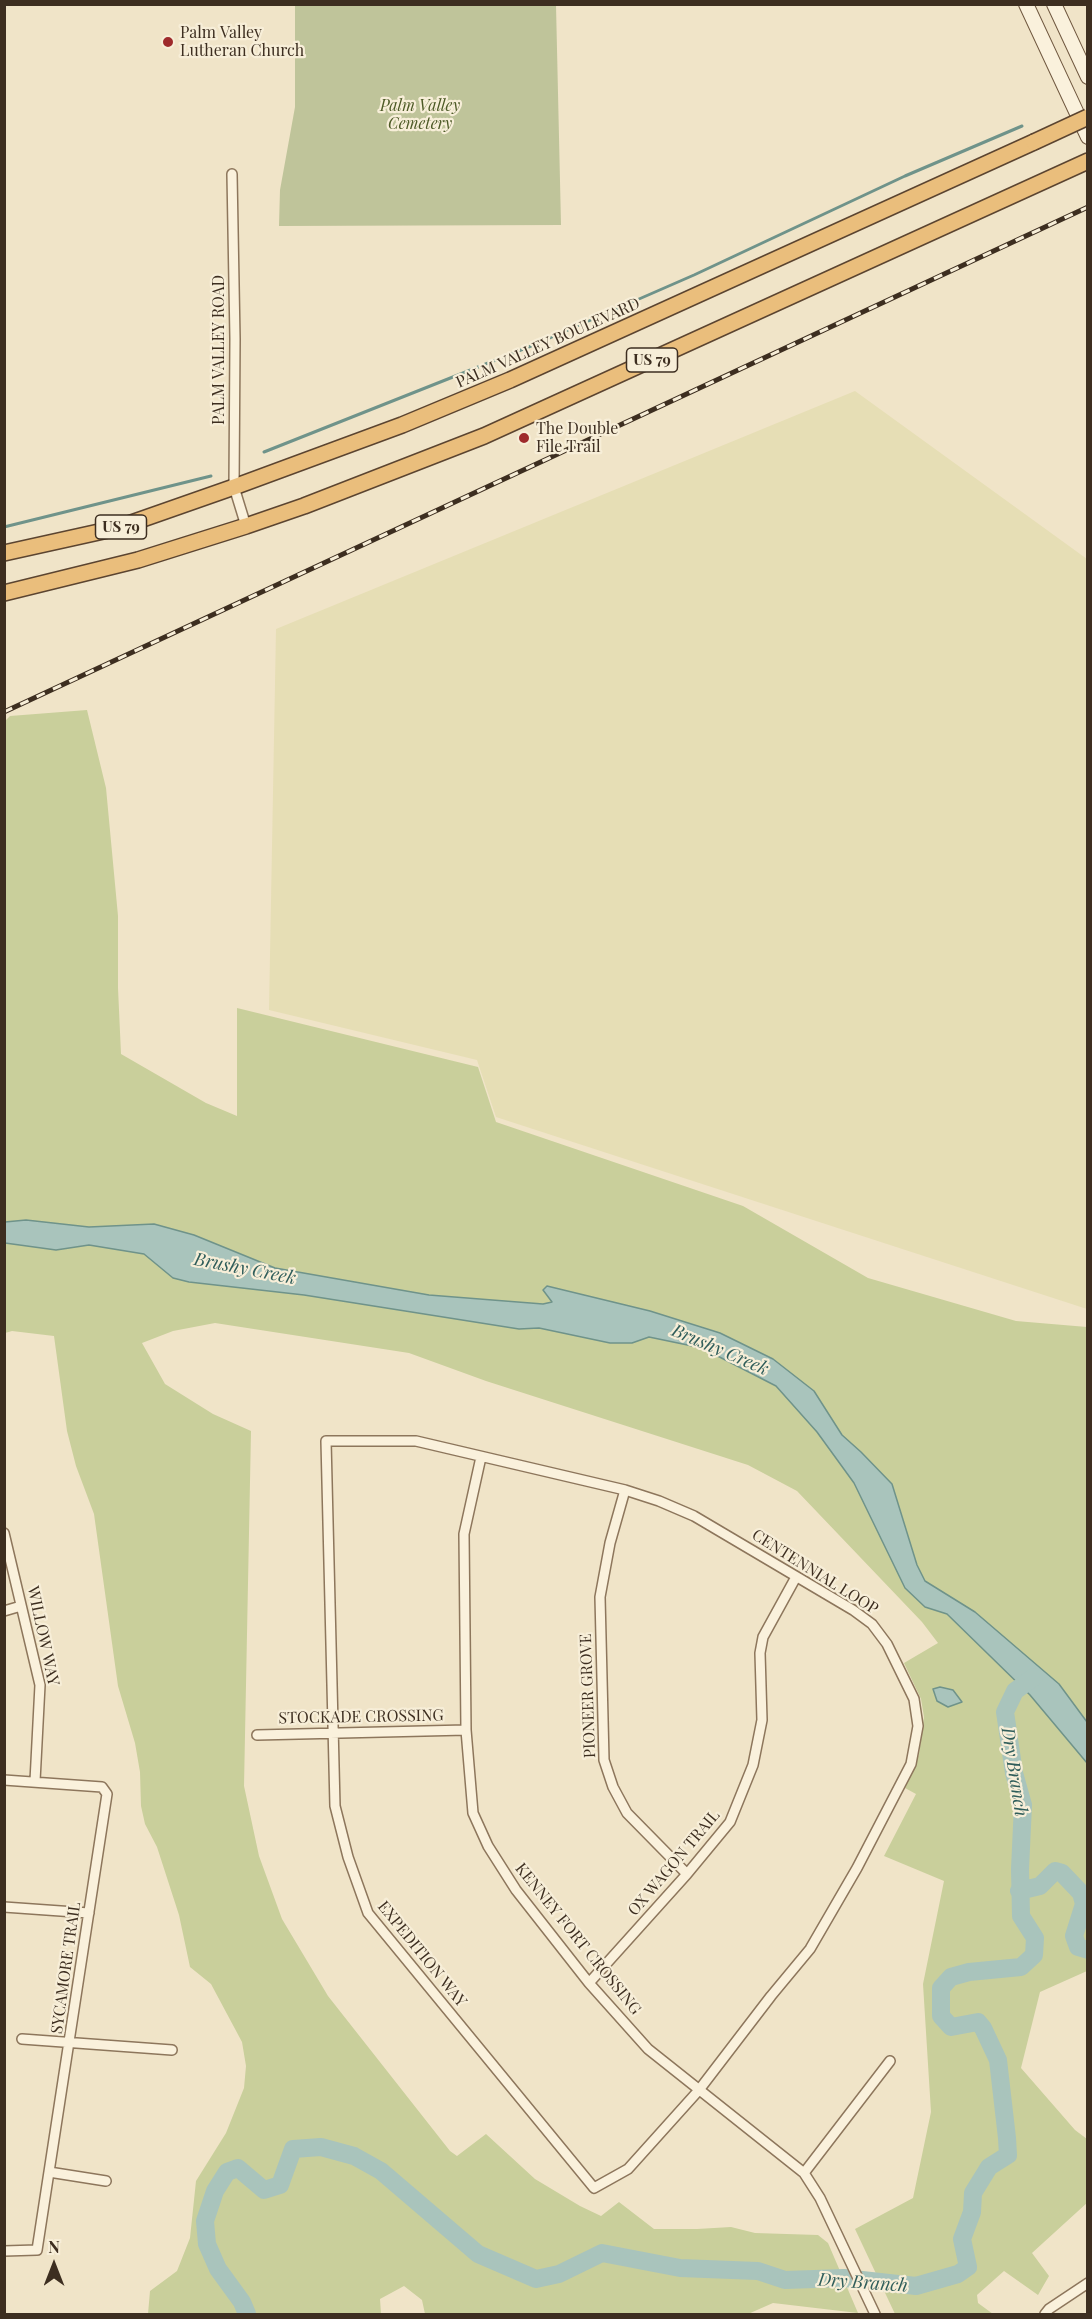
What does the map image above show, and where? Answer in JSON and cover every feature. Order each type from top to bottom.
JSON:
[{"type":"highway","name":"PALM VALLEY BOULEVARD","points":[[4,553],[117,528],[370,438],[510,380],[1088,117]]},
{"type":"highway","name":"US 79","points":[[4,593],[138,560],[246,526],[304,506],[484,436],[1088,161]]},
{"type":"main road","points":[[1026,4],[1088,137]]},
{"type":"main road","points":[[1054,4],[1088,76]]},
{"type":"street","name":"PALM VALLEY ROAD","points":[[232,174],[235,339],[234,488],[246,526]]},
{"type":"street","name":"CENTENNIAL LOOP","points":[[326,1441],[416,1441],[625,1490],[659,1501],[694,1516],[853,1610],[872,1624],[887,1644],[914,1699],[918,1726],[911,1764],[857,1868],[810,1950],[771,1996],[699,2090]]},
{"type":"street","name":"EXPEDITION WAY","points":[[326,1441],[335,1806],[348,1857],[368,1913],[594,2188],[628,2169],[699,2090]]},
{"type":"street","name":"KENNEY FORT CROSSING","points":[[481,1457],[465,1534],[465,1730],[473,1814],[488,1846],[516,1890],[589,1983],[648,2049],[804,2173],[820,2198],[839,2236],[873,2313]]},
{"type":"street","name":"PIONEER GROVE","points":[[625,1490],[610,1543],[600,1597],[604,1760],[613,1787],[627,1814],[687,1874]]},
{"type":"street","name":"WILLOW WAY","points":[[4,1533],[40,1684],[35,1781]]},
{"type":"street","name":"OX WAGON TRAIL","points":[[589,1983],[687,1874],[730,1822],[753,1765],[762,1720],[759,1653],[763,1637],[796,1577]]},
{"type":"street","points":[[4,1611],[21,1606]]},
{"type":"street","name":"STOCKADE CROSSING","points":[[257,1735],[465,1730]]},
{"type":"street","name":"SYCAMORE TRAIL","points":[[4,1780],[102,1787],[107,1794],[38,2250],[4,2251]]},
{"type":"street","points":[[4,1907],[89,1913]]},
{"type":"street","points":[[22,2039],[172,2050]]},
{"type":"street","points":[[804,2173],[891,2061]]},
{"type":"street","points":[[49,2172],[106,2181]]},
{"type":"street","points":[[1045,2314],[1049,2308],[1086,2287]]},
{"type":"shaded area","points":[[855,391],[1087,559],[1087,1309],[496,1117],[477,1060],[269,1010],[276,629]]},
{"type":"green space","name":"Palm Valley Cemetery","points":[[295,5],[556,5],[561,225],[279,226],[280,190],[295,107]]},
{"type":"green space","points":[[87,710],[106,788],[118,916],[121,1054],[206,1103],[237,1116],[237,1008],[478,1067],[496,1122],[743,1206],[868,1278],[1016,1321],[1087,1327],[1087,1971],[1040,1992],[1021,2068],[1075,2130],[1087,2139],[1088,2202],[1032,2253],[1049,2276],[1038,2295],[1004,2271],[977,2295],[978,2303],[993,2314],[895,2314],[855,2229],[913,2198],[931,2112],[923,1984],[944,1881],[884,1856],[916,1794],[905,1788],[919,1754],[924,1717],[921,1699],[904,1663],[938,1643],[922,1622],[797,1491],[748,1465],[486,1381],[409,1353],[215,1323],[173,1331],[142,1343],[165,1384],[213,1414],[251,1431],[244,1786],[259,1856],[282,1919],[328,1996],[450,2151],[457,2156],[486,2134],[535,2179],[580,2206],[601,2216],[619,2202],[654,2229],[731,2227],[755,2233],[818,2235],[828,2243],[858,2313],[773,2303],[748,2314],[425,2314],[422,2300],[404,2286],[380,2299],[381,2314],[148,2314],[150,2291],[177,2271],[190,2238],[196,2181],[226,2133],[244,2088],[246,2066],[242,2042],[211,1984],[190,1967],[179,1915],[157,1847],[145,1824],[135,1743],[118,1686],[94,1514],[76,1466],[67,1431],[54,1336],[12,1331],[5,1333],[4,722],[10,716]]},
{"type":"water","name":"Brushy Creek","points":[[26,1220],[89,1227],[154,1224],[194,1235],[275,1268],[429,1295],[543,1304],[552,1302],[543,1290],[547,1286],[650,1311],[720,1333],[773,1359],[814,1391],[842,1435],[892,1484],[917,1565],[925,1581],[975,1612],[1059,1684],[1087,1722],[1087,1763],[1030,1695],[947,1614],[925,1607],[905,1588],[854,1483],[817,1432],[776,1386],[702,1348],[649,1337],[632,1343],[610,1343],[539,1328],[519,1329],[304,1295],[189,1282],[173,1278],[144,1254],[89,1245],[56,1250],[5,1243],[5,1222]]},
{"type":"water","points":[[940,1687],[953,1690],[962,1702],[948,1707],[937,1701],[933,1689]]},
{"type":"waterway","points":[[264,452],[536,344],[694,275],[905,176],[1022,126]]},
{"type":"waterway","points":[[4,527],[211,476]]},
{"type":"waterway","name":"Dry Branch","points":[[247,2314],[242,2302],[218,2269],[207,2244],[205,2221],[215,2191],[227,2172],[238,2168],[264,2190],[280,2185],[293,2149],[321,2147],[354,2156],[381,2171],[478,2254],[536,2279],[559,2274],[602,2253],[680,2268],[758,2271],[785,2280],[844,2278],[916,2286],[958,2274],[968,2267],[962,2239],[972,2212],[973,2193],[989,2167],[1008,2155],[1007,2138],[998,2060],[978,2022],[951,2027],[941,2016],[941,1988],[951,1977],[969,1972],[1021,1967],[1034,1955],[1035,1938],[1021,1916],[1020,1869],[1023,1805],[1014,1773],[1005,1712],[1015,1691],[1034,1677]]},
{"type":"waterway","points":[[1019,1891],[1040,1886],[1055,1871],[1062,1873],[1081,1893],[1084,1904],[1074,1936],[1078,1947],[1088,1950]]},
{"type":"railway","points":[[4,712],[1088,207]]},
{"type":"place","name":"Palm Valley Lutheran Church","points":[[168,42]]},
{"type":"place","name":"The Double File Trail","points":[[524,438]]}]
